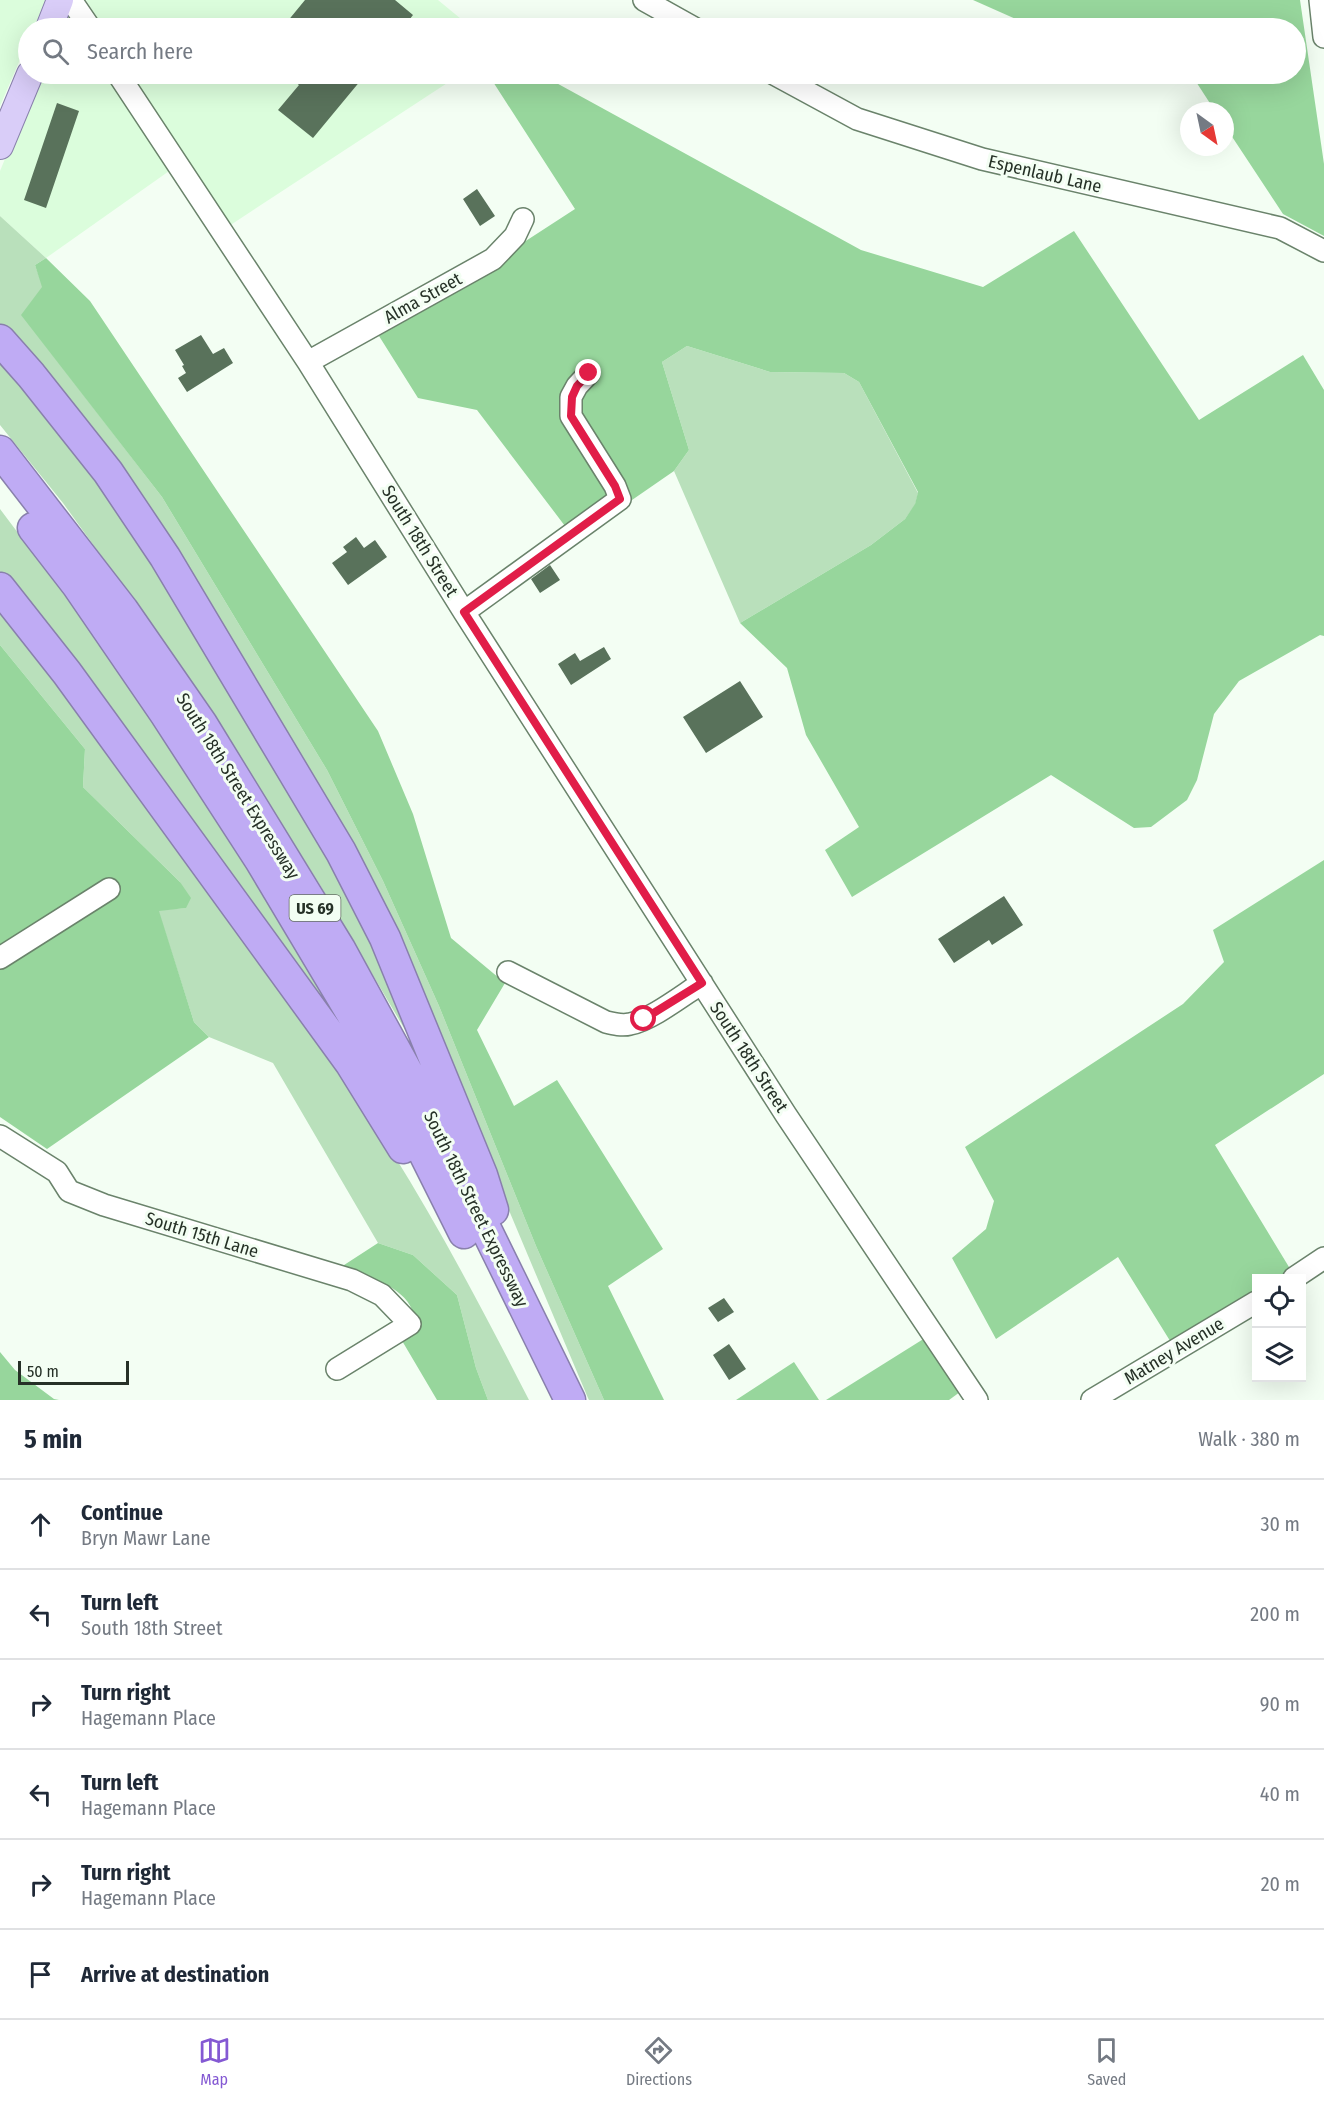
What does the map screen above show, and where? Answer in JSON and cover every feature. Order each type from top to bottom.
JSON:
[{"type":"highway","points":[[0,340],[31,375],[108,472],[165,557],[341,852],[386,938],[446,1083],[482,1175],[518,1296]]},
{"type":"highway","name":"South 18th Street Expressway","points":[[0,451],[150,648],[202,724],[322,920],[420,1095],[570,1400]]},
{"type":"highway","name":"South 18th Street Expressway","points":[[0,485],[78,585],[260,860],[368,1041],[548,1400]]},
{"type":"highway","points":[[0,588],[74,683],[344,1055],[396,1139],[453,1210]]},
{"type":"main road","points":[[53,18],[60,0]]},
{"type":"main road","points":[[0,146],[26,84]]},
{"type":"street","points":[[71,0],[83,18]]},
{"type":"street","points":[[644,0],[676,18]]},
{"type":"street","points":[[1320,0],[1324,37]]},
{"type":"street","name":"South 18th Street","points":[[125,84],[308,362],[464,612],[838,1194],[867,1233],[977,1400]]},
{"type":"street","name":"Espenlaub Lane","points":[[792,84],[857,120],[982,159],[1280,228],[1324,251]]},
{"type":"street","name":"Alma Street","points":[[308,362],[493,259],[515,236],[523,219]]},
{"type":"street","points":[[464,612],[620,499],[615,486],[571,416],[572,397],[577,386],[589,373]]},
{"type":"street","points":[[0,958],[109,890]]},
{"type":"street","points":[[508,972],[606,1022],[617,1025],[630,1024],[644,1019],[702,983]]},
{"type":"street","name":"South 15th Lane","points":[[0,1136],[57,1172],[69,1191],[104,1205],[352,1280],[382,1295],[410,1324],[337,1369]]},
{"type":"street","points":[[1300,1274],[1324,1258]]},
{"type":"street","name":"Matney Avenue","points":[[1092,1400],[1252,1305]]},
{"type":"shaded area","points":[[0,0],[47,0],[39,18],[18,18],[18,64],[0,106]]},
{"type":"shaded area","points":[[86,0],[438,0],[460,18],[98,18]]},
{"type":"shaded area","points":[[36,84],[117,84],[172,169],[46,258],[0,216],[0,171]]},
{"type":"shaded area","points":[[138,84],[446,84],[229,226]]},
{"type":"shaded area","points":[[0,216],[46,258],[35,265],[43,287],[22,315],[162,497],[327,770],[383,881],[439,1006],[536,1246],[604,1400],[589,1400],[588,1398],[390,928],[54,388],[0,324]]},
{"type":"shaded area","points":[[687,346],[770,372],[844,373],[859,382],[918,493],[915,505],[905,519],[871,545],[740,623],[674,471],[689,450],[662,362]]},
{"type":"shaded area","points":[[0,351],[110,489],[346,874],[428,1069],[320,885],[206,704],[63,503],[0,425]]},
{"type":"shaded area","points":[[0,509],[106,650],[282,920],[350,1041],[0,579]]},
{"type":"shaded area","points":[[0,607],[251,944],[346,1082],[392,1152],[428,1213],[529,1400],[488,1400],[476,1368],[457,1295],[413,1255],[378,1243],[273,1063],[209,1037],[194,1022],[158,910],[186,908],[180,882],[83,787],[85,749],[0,645]]},
{"type":"green space","points":[[973,0],[1300,0],[1303,18],[1014,18]]},
{"type":"green space","points":[[1306,41],[1324,164],[1324,236],[1283,214],[1234,140],[1234,102],[1209,102],[1197,84],[1306,84]]},
{"type":"green space","points":[[494,84],[558,84],[861,250],[983,287],[1074,231],[1199,420],[1303,355],[1324,390],[1324,636],[1320,635],[1239,681],[1214,714],[1197,780],[1187,800],[1151,827],[1134,828],[1051,775],[852,897],[825,850],[859,827],[806,735],[787,668],[740,623],[871,545],[905,519],[915,504],[918,492],[859,382],[844,373],[770,372],[687,346],[662,362],[689,450],[674,471],[577,538],[568,530],[477,410],[418,398],[379,336],[575,209]]},
{"type":"green space","points":[[46,258],[90,301],[378,731],[413,814],[451,938],[505,983],[477,1030],[514,1106],[557,1080],[663,1249],[608,1286],[664,1400],[604,1400],[536,1246],[439,1006],[383,881],[327,770],[162,497],[21,315],[42,287],[35,265]]},
{"type":"green space","points":[[0,645],[85,749],[83,787],[180,882],[191,898],[186,908],[159,911],[194,1022],[209,1037],[47,1149],[0,1117]]},
{"type":"green space","points":[[1324,860],[1324,1074],[1215,1145],[1292,1272],[1288,1274],[1252,1274],[1252,1295],[1172,1344],[1118,1257],[996,1339],[952,1258],[986,1229],[994,1201],[965,1147],[1183,1004],[1224,962],[1213,930]]},
{"type":"green space","points":[[378,1243],[413,1255],[457,1295],[476,1368],[488,1400],[437,1400],[401,1339],[414,1315],[410,1305],[394,1289],[341,1267]]},
{"type":"green space","points":[[925,1338],[960,1392],[949,1400],[826,1400]]},
{"type":"green space","points":[[0,1352],[15,1370],[54,1399],[59,1400],[0,1400]]},
{"type":"green space","points":[[794,1362],[819,1400],[736,1400]]},
{"type":"building","points":[[305,0],[395,0],[413,15],[411,18],[290,18]]},
{"type":"building","points":[[358,84],[313,138],[278,110],[299,85]]},
{"type":"building","points":[[57,103],[79,111],[46,208],[24,200]]},
{"type":"building","points":[[477,189],[495,216],[480,226],[463,199]]},
{"type":"building","points":[[201,335],[213,354],[224,348],[233,363],[187,392],[178,378],[186,373],[175,350]]},
{"type":"building","points":[[356,537],[364,548],[375,540],[387,557],[348,585],[332,563],[347,552],[343,547]]},
{"type":"building","points":[[550,565],[560,580],[540,593],[531,579]]},
{"type":"building","points":[[604,647],[611,659],[571,685],[558,664],[575,653],[580,661]]},
{"type":"building","points":[[740,681],[763,717],[706,753],[683,717]]},
{"type":"building","points":[[1004,896],[1023,925],[992,945],[989,940],[954,963],[938,939]]},
{"type":"building","points":[[724,1298],[734,1312],[718,1322],[708,1308]]},
{"type":"building","points":[[729,1344],[746,1369],[729,1380],[713,1355]]},
{"type":"route","points":[[589,373],[577,386],[572,397],[571,416],[615,486],[620,499],[464,612],[702,983],[644,1019]]}]
